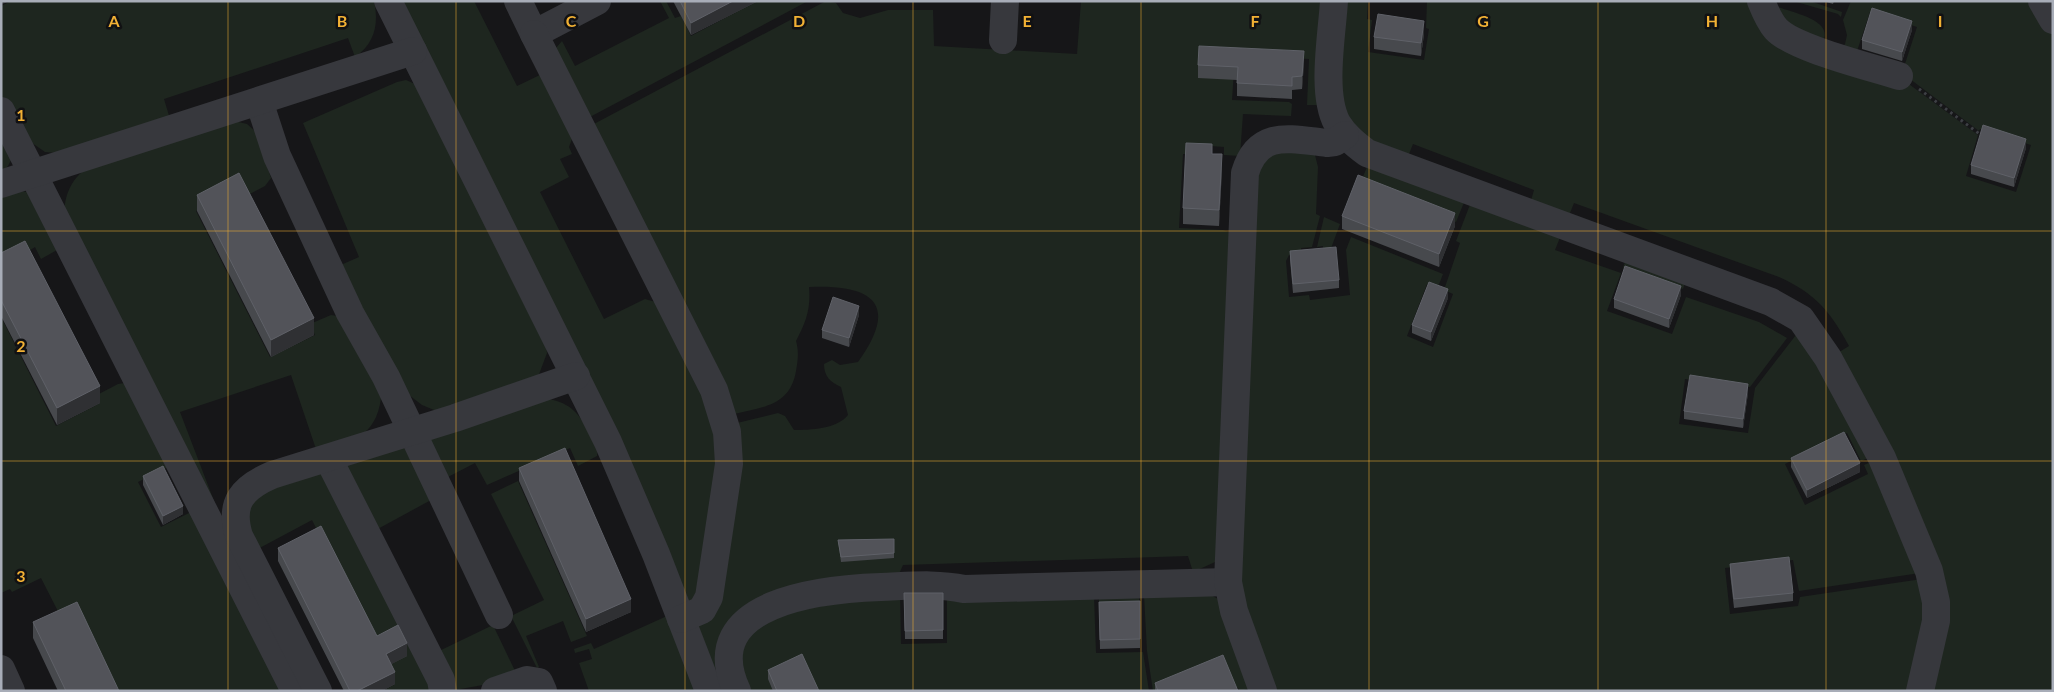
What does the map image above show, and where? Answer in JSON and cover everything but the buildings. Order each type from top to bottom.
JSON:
[{"type":"lane","points":[[388,1],[608,442],[656,554],[709,691]]},
{"type":"lane","points":[[518,1],[714,390],[727,432],[730,464],[709,597],[702,610],[680,619]]},
{"type":"lane","points":[[534,34],[597,1]]},
{"type":"lane","points":[[1003,40],[1005,1]]},
{"type":"lane","points":[[1334,1],[1329,93],[1336,122],[1346,135],[1367,152],[1770,302],[1801,319],[1828,358],[1882,458],[1929,570],[1936,602],[1936,621],[1920,691]]},
{"type":"lane","points":[[1761,1],[1776,29],[1787,38],[1813,49],[1899,76]]},
{"type":"lane","points":[[2042,1],[2053,20]]},
{"type":"lane","points":[[1,184],[413,51]]},
{"type":"lane","points":[[259,101],[277,156],[350,313],[386,377],[499,615]]},
{"type":"lane","points":[[1,112],[295,691]]},
{"type":"lane","points":[[1263,691],[1234,611],[1228,582],[1245,173],[1249,160],[1256,150],[1272,140],[1326,143],[1335,142],[1346,135]]},
{"type":"lane","points":[[318,691],[247,553],[234,521],[240,498],[246,490],[257,482],[531,393],[576,376]]},
{"type":"lane","points":[[328,458],[440,680],[443,691]]},
{"type":"lane","points":[[737,691],[731,679],[728,658],[735,637],[743,624],[760,611],[802,595],[826,590],[896,586],[947,585],[964,589],[1228,582]]},
{"type":"lane","points":[[1,669],[11,691]]},
{"type":"lane","points":[[495,691],[531,679],[539,682],[543,691]]},
{"type":"path","points":[[1899,76],[1981,135]]},
{"type":"shaded area","points":[[11,1],[374,1],[376,17],[371,39],[362,52],[355,57],[348,38],[164,99],[170,119],[58,153],[45,152],[25,138],[1,98],[1,6]]},
{"type":"shaded area","points":[[399,1],[474,1],[517,86],[542,74],[573,136],[569,147],[572,154],[560,159],[569,177],[540,192],[604,319],[645,299],[659,303],[706,395],[719,448],[699,596],[689,602],[669,551]]},
{"type":"shaded area","points":[[660,1],[666,1],[675,18],[681,16],[691,36],[757,1],[808,1],[588,118],[556,48],[562,41],[575,66],[669,18]]},
{"type":"shaded area","points":[[826,1],[836,3],[843,13],[860,18],[888,10],[933,10],[934,46],[1077,54],[1081,1],[1325,1],[1321,105],[1307,105],[1309,59],[1235,55],[1232,100],[1289,102],[1292,104],[1291,116],[1243,114],[1240,156],[1224,155],[1224,147],[1211,146],[1210,155],[1183,154],[1179,228],[1223,230],[1237,235],[1223,553],[1215,562],[1193,572],[1188,556],[903,565],[896,581],[757,606],[731,691],[719,691],[696,626],[737,423],[778,413],[785,416],[794,430],[823,428],[843,420],[848,415],[841,387],[828,378],[824,364],[832,360],[840,365],[858,362],[871,342],[877,325],[878,312],[873,302],[864,294],[850,289],[809,287],[807,315],[796,341],[798,356],[796,371],[788,392],[774,403],[765,407],[734,414],[592,125]]},
{"type":"shaded area","points":[[1344,1],[1368,1],[1367,19],[1372,20],[1368,52],[1424,60],[1429,29],[1426,28],[1427,1],[1755,1],[1769,29],[1902,79],[1978,135],[1966,176],[2016,192],[2031,145],[1980,129],[1979,131],[1902,73],[1917,27],[1870,12],[1855,57],[1839,52],[1845,44],[1847,35],[1843,20],[1851,1],[2036,1],[2053,33],[2053,691],[1930,691],[1945,622],[1836,354],[1849,346],[1836,323],[1821,305],[1803,290],[1779,277],[1574,203],[1568,218],[1530,204],[1534,190],[1413,144],[1407,159],[1363,138],[1340,105]]},
{"type":"shaded area","points":[[1793,1],[1810,1],[1842,12],[1841,17],[1838,14]]},
{"type":"shaded area","points":[[1773,5],[1815,21],[1824,32],[1824,39],[1792,34]]},
{"type":"shaded area","points":[[406,80],[415,84],[546,339],[547,353],[538,377],[439,412],[422,405],[405,392],[334,268],[359,257],[303,123],[397,82]]},
{"type":"shaded area","points":[[234,121],[247,124],[256,132],[271,178],[265,186],[244,197],[239,188],[196,211],[270,357],[315,335],[310,324],[331,315],[343,317],[381,398],[374,422],[367,430],[351,441],[318,455],[291,375],[180,412],[219,514],[64,215],[69,189],[86,168]]},
{"type":"shaded area","points":[[1,127],[12,158],[8,166],[1,173]]},
{"type":"shaded area","points":[[1281,148],[1315,155],[1318,167],[1316,214],[1320,216],[1312,247],[1301,248],[1302,254],[1289,255],[1286,261],[1289,297],[1309,295],[1310,300],[1350,295],[1346,250],[1351,237],[1443,274],[1438,287],[1427,284],[1407,336],[1433,347],[1453,294],[1444,290],[1460,243],[1456,241],[1471,202],[1561,235],[1555,250],[1621,273],[1607,311],[1672,334],[1686,297],[1759,322],[1787,338],[1750,387],[1685,379],[1679,424],[1748,433],[1755,388],[1799,331],[1871,457],[1861,461],[1847,433],[1785,464],[1805,505],[1868,474],[1864,465],[1873,461],[1920,573],[1799,591],[1793,560],[1725,568],[1730,614],[1798,606],[1800,597],[1922,579],[1927,603],[1911,691],[1270,691],[1240,603],[1250,185],[1261,161]]},
{"type":"shaded area","points":[[1369,162],[1465,200],[1456,222],[1360,184]]},
{"type":"shaded area","points":[[21,191],[27,192],[57,250],[41,259],[35,247],[1,268],[1,195]]},
{"type":"shaded area","points":[[1324,217],[1340,224],[1330,251],[1323,252],[1323,246],[1317,247]]},
{"type":"shaded area","points":[[1626,258],[1685,283],[1683,289],[1623,268]]},
{"type":"shaded area","points":[[1,317],[56,426],[100,403],[97,395],[118,384],[125,383],[168,467],[138,482],[161,527],[193,511],[288,691],[112,691],[64,623],[41,578],[12,592],[10,589],[1,593]]},
{"type":"shaded area","points":[[548,399],[563,403],[578,415],[596,445],[597,456],[578,466],[570,448],[487,485],[475,463],[444,479],[428,434]]},
{"type":"shaded area","points":[[402,443],[431,500],[374,531],[346,469],[349,461]]},
{"type":"shaded area","points":[[321,471],[431,683],[429,691],[383,691],[395,684],[312,520],[254,551],[245,518],[259,492]]},
{"type":"shaded area","points":[[518,481],[587,636],[571,642],[563,621],[526,636],[539,667],[537,668],[511,616],[544,600],[491,494]]},
{"type":"shaded area","points":[[900,593],[901,644],[947,643],[947,599],[1094,596],[1096,653],[1143,652],[1149,691],[743,691],[738,653],[763,616]]},
{"type":"shaded area","points":[[1139,595],[1139,605],[1099,606],[1099,596]]},
{"type":"shaded area","points":[[1144,595],[1211,595],[1218,599],[1256,687],[1240,691],[1238,688],[1153,691],[1147,651]]},
{"type":"shaded area","points":[[667,616],[697,691],[589,691],[579,663],[592,659],[589,649],[575,653],[574,649],[591,643],[594,649]]},
{"type":"shaded area","points":[[493,625],[516,673],[494,683],[455,690],[437,652]]}]
